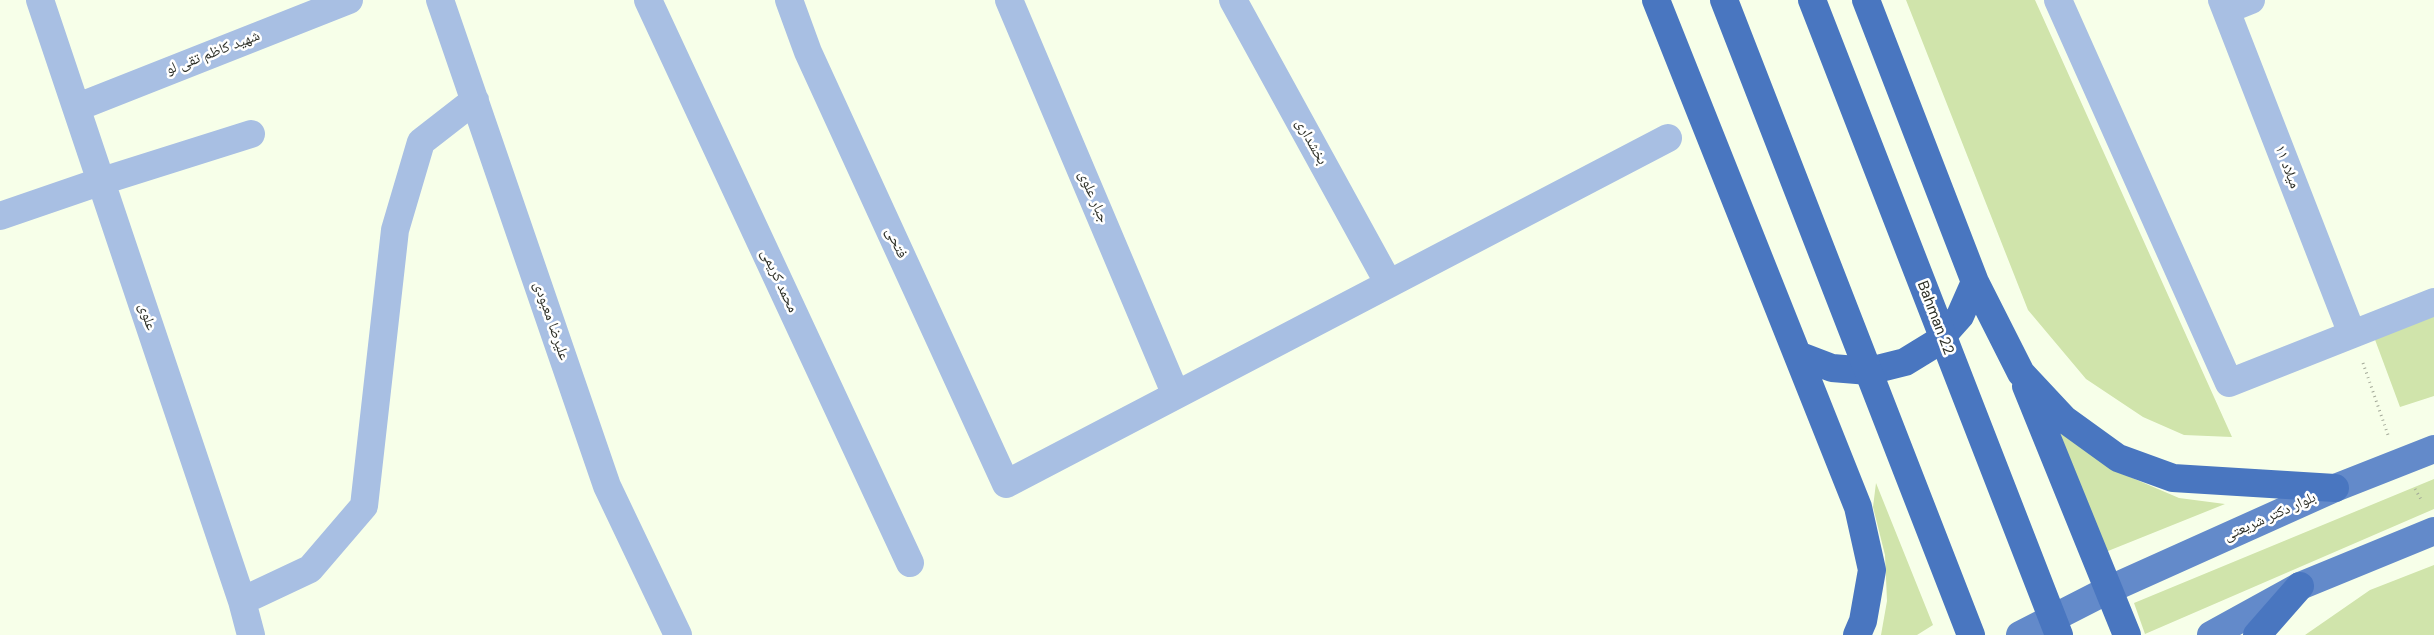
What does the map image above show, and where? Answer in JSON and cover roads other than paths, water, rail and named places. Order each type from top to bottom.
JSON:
[{"type":"highway","points":[[1656,0],[1858,507],[1872,570],[1863,620],[1857,635]]},
{"type":"highway","points":[[1724,0],[1972,635]]},
{"type":"highway","name":"Bahman 22","points":[[1812,0],[2059,635]]},
{"type":"highway","points":[[1866,0],[1975,282],[2020,373],[2127,635]]},
{"type":"highway","points":[[1798,355],[1832,368],[1869,371],[1905,362],[1936,343],[1960,316],[1975,282]]},
{"type":"highway","points":[[2020,373],[2064,418],[2118,458],[2173,478],[2335,488]]},
{"type":"highway","points":[[2257,635],[2300,586]]},
{"type":"main road","name":"بلوار دکتر شریعتی","points":[[2020,635],[2108,590],[2335,488],[2434,449]]},
{"type":"main road","points":[[2211,635],[2300,586],[2434,531]]},
{"type":"street","name":"علوی","points":[[40,0],[78,107],[242,601],[251,635]]},
{"type":"street","name":"شهید کاظم تقی لو","points":[[78,107],[349,0]]},
{"type":"street","name":"علیرضا معبودی","points":[[440,0],[607,486],[678,635]]},
{"type":"street","name":"محمد کریمی","points":[[648,0],[910,563]]},
{"type":"street","name":"فتحی","points":[[789,0],[808,52],[1006,484],[1176,395]]},
{"type":"street","name":"جبار علوی","points":[[1008,0],[1176,395]]},
{"type":"street","name":"بخشداری","points":[[1233,0],[1389,284]]},
{"type":"street","points":[[2058,0],[2228,383],[2434,302]]},
{"type":"street","points":[[2224,5],[2251,0]]},
{"type":"street","name":"میلاد ۱۱","points":[[2224,5],[2352,334]]},
{"type":"street","points":[[242,601],[310,569],[364,506],[395,230],[420,142],[475,100]]},
{"type":"street","points":[[0,216],[102,180],[251,134]]},
{"type":"street","points":[[1176,395],[1668,138]]}]
